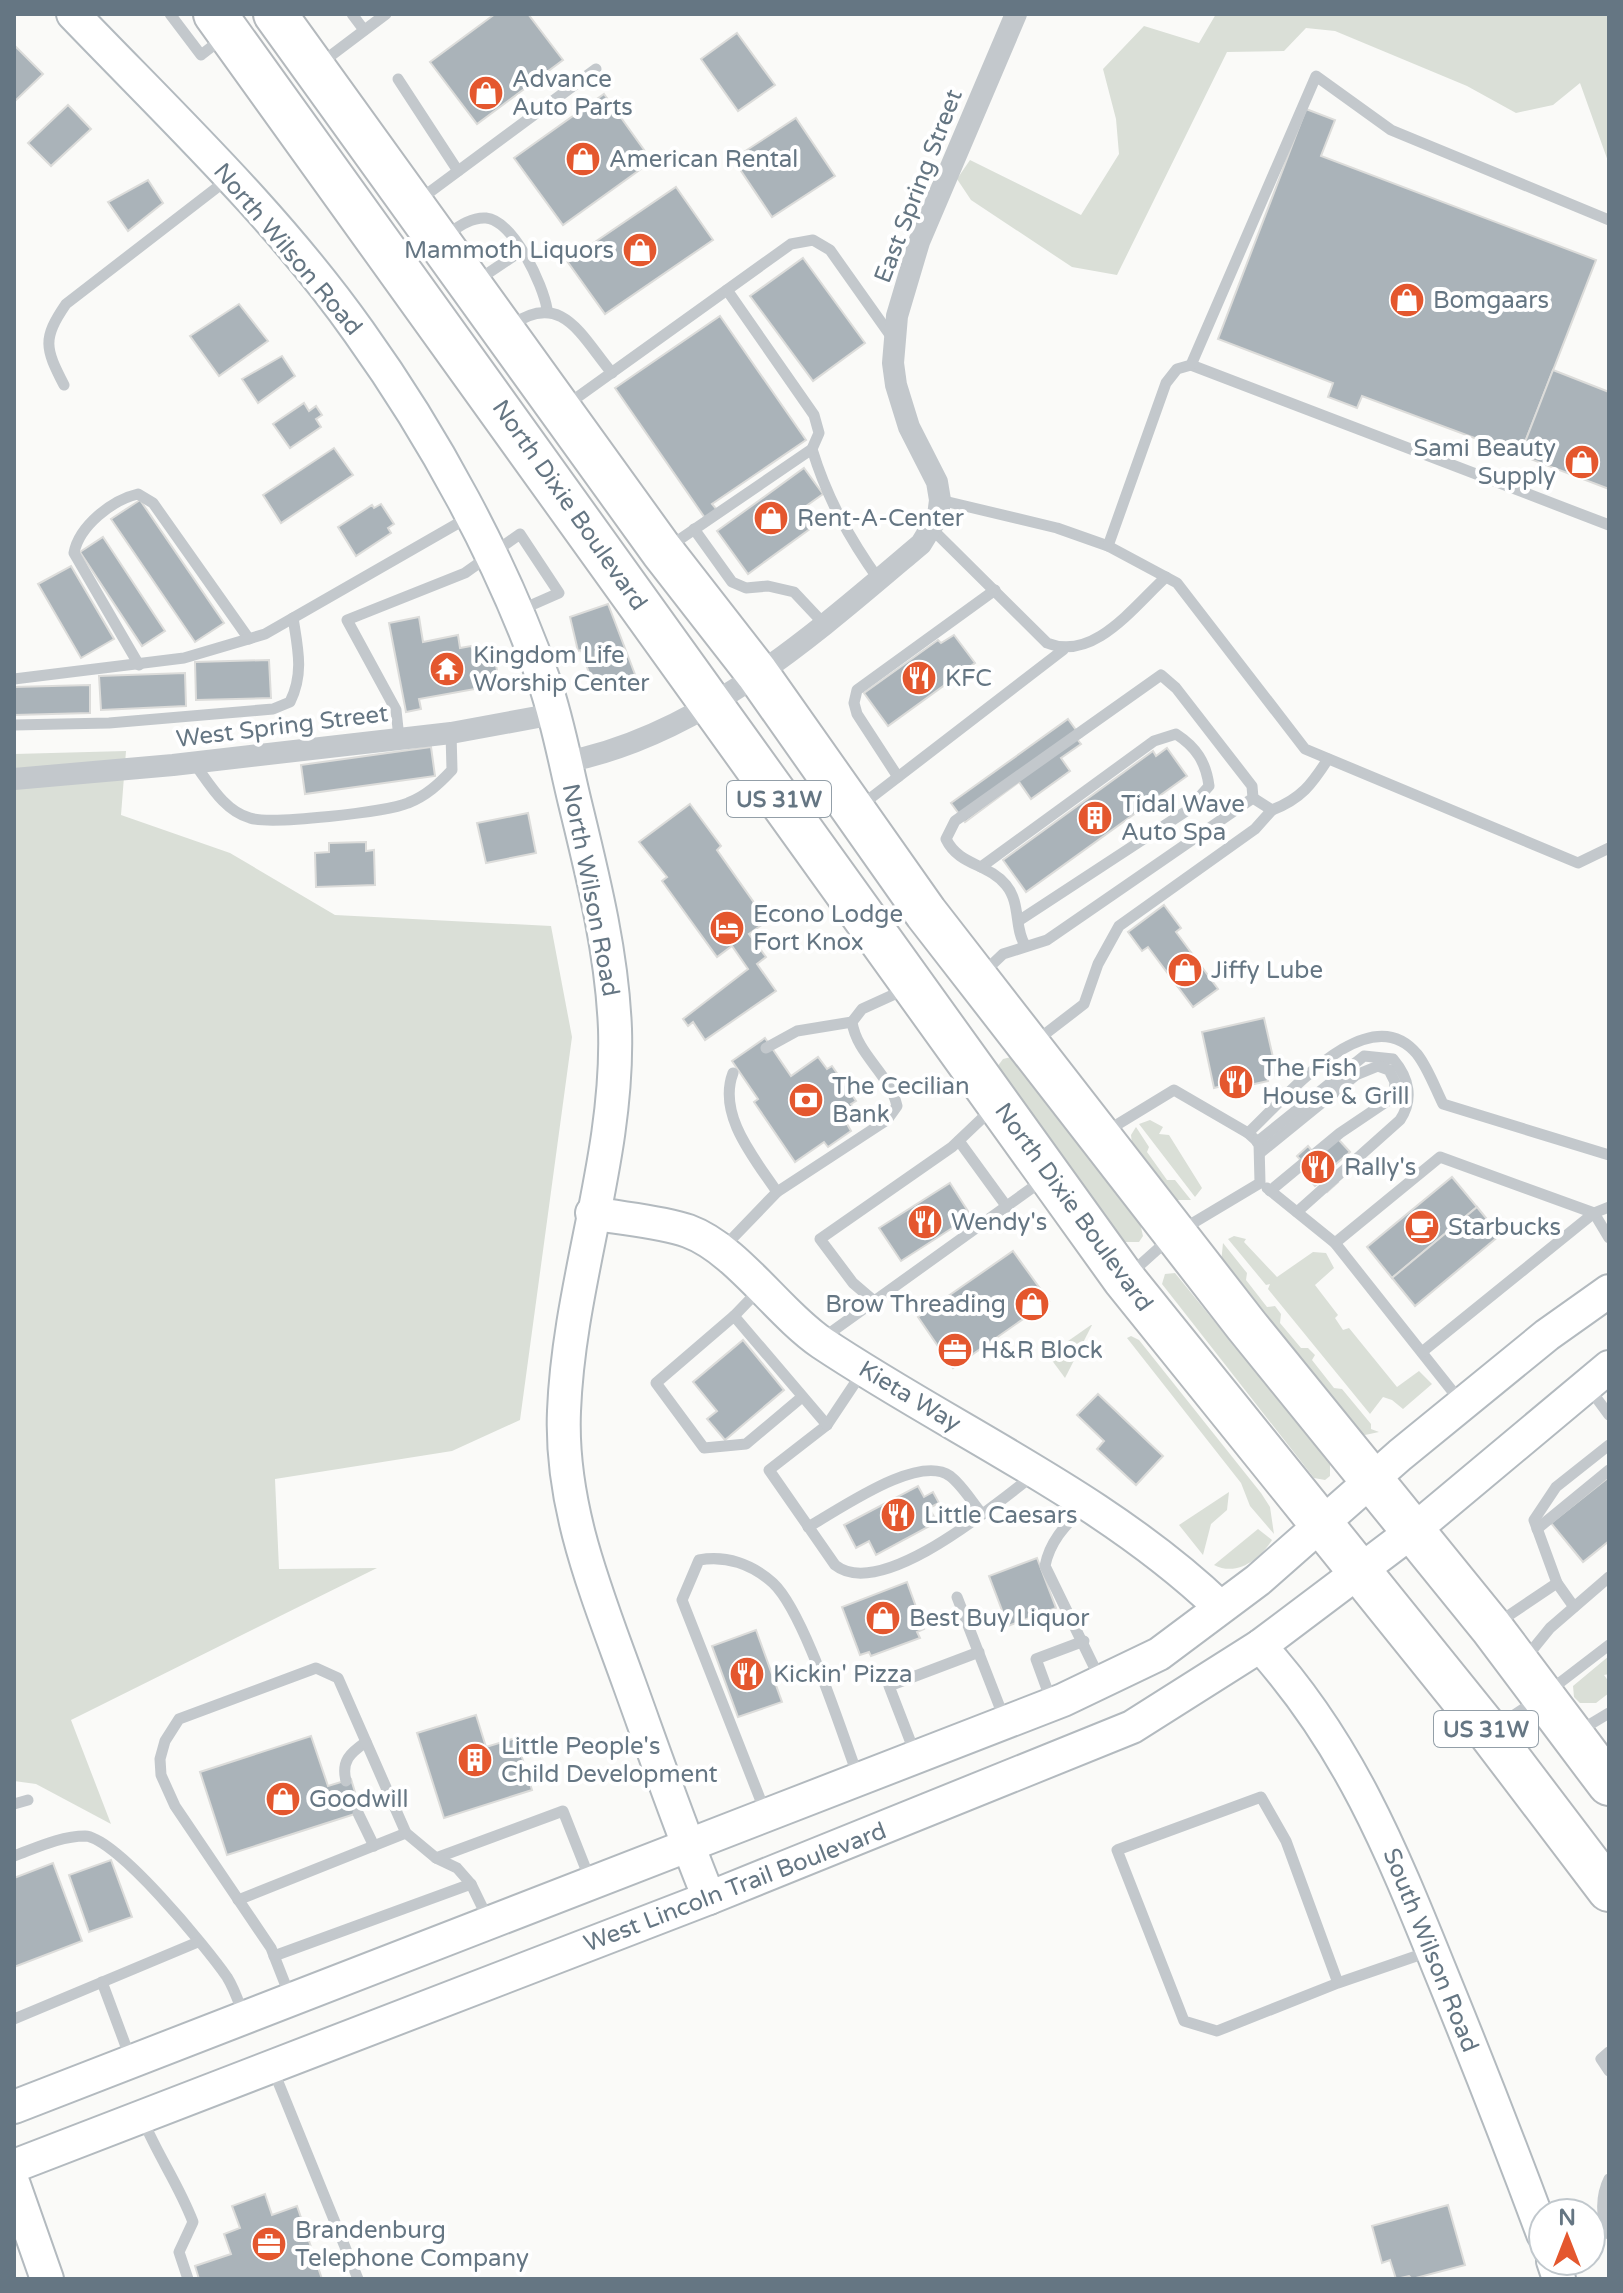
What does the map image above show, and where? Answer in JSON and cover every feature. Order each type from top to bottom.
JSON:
[{"type":"highway","name":"North Dixie Boulevard","points":[[275,14],[560,409],[678,540],[757,673],[856,810],[887,861],[1176,1233],[1414,1530]]},
{"type":"highway","name":"North Dixie Boulevard","points":[[222,24],[915,984],[1048,1177],[1124,1279],[1358,1572]]},
{"type":"highway","name":"US 31W","points":[[1414,1530],[1609,1784]]},
{"type":"highway","name":"US 31W","points":[[1358,1572],[1489,1732],[1609,1890]]},
{"type":"main road","name":"North Wilson Road","points":[[73,14],[279,231],[358,330],[449,475],[470,516],[516,611],[554,714],[588,856],[613,987],[614,1089],[592,1213],[564,1410],[566,1469],[579,1544],[709,1898]]},
{"type":"main road","name":"Kieta Way","points":[[592,1213],[687,1231],[722,1249],[760,1289],[819,1341],[1038,1471],[1193,1581],[1220,1607]]},
{"type":"main road","points":[[14,2107],[917,1758],[1053,1704],[1159,1654],[1320,1526],[1371,1478],[1462,1403],[1547,1335],[1609,1291]]},
{"type":"main road","name":"West Lincoln Trail Boulevard","points":[[14,2166],[709,1898],[1132,1727],[1260,1646],[1414,1530],[1600,1379]]},
{"type":"main road","name":"South Wilson Road","points":[[1260,1646],[1290,1679],[1337,1745],[1367,1798],[1432,1951],[1528,2197]]},
{"type":"main road","points":[[14,2185],[47,2279]]},
{"type":"street","name":"East Spring Street","points":[[940,500],[937,482],[901,407],[893,363],[893,340],[919,242],[1016,14]]},
{"type":"street","points":[[565,762],[634,745],[675,725],[757,673],[825,625],[921,544],[931,528],[940,500]]},
{"type":"street","name":"West Spring Street","points":[[14,779],[193,763],[451,733],[554,714]]},
{"type":"lane","points":[[170,14],[201,55],[222,24]]},
{"type":"lane","points":[[352,14],[364,30]]},
{"type":"lane","points":[[314,68],[386,14]]},
{"type":"lane","points":[[411,205],[596,69]]},
{"type":"lane","points":[[1191,365],[1316,76],[1391,130],[1609,220]]},
{"type":"lane","points":[[398,79],[458,171]]},
{"type":"lane","points":[[64,385],[48,353],[50,328],[66,304],[229,179]]},
{"type":"lane","points":[[439,240],[465,222],[488,218],[507,228],[543,286],[547,309]]},
{"type":"lane","points":[[560,409],[791,244],[813,240],[830,250],[893,340]]},
{"type":"lane","points":[[470,285],[521,251]]},
{"type":"lane","points":[[727,290],[814,415],[819,433],[812,449],[678,540],[732,582],[746,588],[768,586],[794,592],[825,625]]},
{"type":"lane","points":[[503,331],[528,313],[547,309],[566,317],[612,373]]},
{"type":"lane","points":[[1108,546],[1166,383],[1177,369],[1191,365],[1609,525]]},
{"type":"lane","points":[[812,449],[833,507],[879,580]]},
{"type":"lane","points":[[139,665],[74,553],[77,536],[122,498],[138,494],[153,503],[249,639]]},
{"type":"lane","points":[[940,500],[1057,528],[1108,546],[1177,583],[1305,749],[1578,863],[1609,848]]},
{"type":"lane","points":[[14,679],[184,658],[249,639],[293,618],[470,516]]},
{"type":"lane","points":[[931,528],[1047,643],[1063,650]]},
{"type":"lane","points":[[399,738],[396,710],[347,620],[465,573],[491,558],[520,534],[559,593],[516,611]]},
{"type":"lane","points":[[856,810],[1063,650],[1096,640],[1166,577]]},
{"type":"lane","points":[[898,777],[857,714],[854,703],[857,690],[995,590]]},
{"type":"lane","points":[[14,725],[109,723],[273,709],[290,702],[299,684],[300,660],[293,618]]},
{"type":"lane","points":[[1025,945],[1019,936],[1020,920],[1007,885],[981,867],[953,854],[946,839],[955,821],[1161,675],[1176,688],[1252,786],[1253,798]]},
{"type":"lane","points":[[193,763],[228,807],[249,818],[275,821],[406,804],[434,789],[452,770],[451,733]]},
{"type":"lane","points":[[981,867],[1154,741],[1176,734],[1190,743],[1207,767],[1209,786],[1188,810],[1020,920]]},
{"type":"lane","points":[[1029,1046],[1084,1004],[1098,964],[1119,926],[1255,829],[1272,810],[1294,802],[1310,788],[1328,759]]},
{"type":"lane","points":[[1253,798],[1272,810]]},
{"type":"lane","points":[[977,979],[1003,954],[1047,940],[1253,798]]},
{"type":"lane","points":[[766,1048],[797,1031],[852,1022],[862,1009],[915,984]]},
{"type":"lane","points":[[722,1249],[777,1192],[887,1120],[897,1106],[894,1091],[854,1038],[852,1022]]},
{"type":"lane","points":[[1462,1403],[1335,1243],[1260,1183],[1255,1142],[1345,1044],[1371,1034],[1396,1038],[1417,1054],[1443,1104],[1609,1155]]},
{"type":"lane","points":[[1255,1142],[1364,1056],[1393,1059],[1407,1080],[1408,1108],[1400,1120],[1297,1212]]},
{"type":"lane","points":[[1255,1142],[1356,1075],[1378,1066],[1389,1070],[1395,1082],[1394,1093],[1386,1102],[1340,1133],[1270,1191]]},
{"type":"lane","points":[[733,1073],[727,1088],[730,1106],[745,1142],[777,1192]]},
{"type":"lane","points":[[1101,1134],[1174,1090],[1255,1142]]},
{"type":"lane","points":[[874,1301],[853,1283],[820,1239],[959,1141],[997,1104]]},
{"type":"lane","points":[[959,1141],[1007,1207]]},
{"type":"lane","points":[[1335,1243],[1440,1157],[1594,1213],[1609,1238]]},
{"type":"lane","points":[[819,1341],[1048,1177]]},
{"type":"lane","points":[[1124,1279],[1176,1233],[1260,1183]]},
{"type":"lane","points":[[1422,1352],[1594,1213],[1609,1207]]},
{"type":"lane","points":[[760,1289],[734,1316],[656,1383],[704,1448],[746,1444],[802,1397]]},
{"type":"lane","points":[[734,1316],[827,1425]]},
{"type":"lane","points":[[864,1368],[827,1425],[769,1470],[835,1565],[845,1574],[861,1576],[940,1546],[1038,1471]]},
{"type":"lane","points":[[1600,1379],[1609,1415]]},
{"type":"lane","points":[[1574,1607],[1557,1583],[1534,1520],[1556,1487],[1609,1445]]},
{"type":"lane","points":[[808,1527],[898,1478],[929,1468],[952,1477],[982,1514]]},
{"type":"lane","points":[[1537,1529],[1609,1470]]},
{"type":"lane","points":[[1085,1504],[1048,1550],[1045,1566],[1054,1589],[1084,1641],[1101,1682]]},
{"type":"lane","points":[[766,1816],[682,1600],[699,1560],[716,1557],[745,1564],[774,1583],[794,1612],[860,1780]]},
{"type":"lane","points":[[1489,1732],[1530,1681],[1550,1628],[1609,1577]]},
{"type":"lane","points":[[1491,1627],[1557,1583]]},
{"type":"lane","points":[[957,1597],[1006,1722]]},
{"type":"lane","points":[[1053,1704],[1036,1659],[1084,1641]]},
{"type":"lane","points":[[1530,1681],[1609,1645]]},
{"type":"lane","points":[[917,1758],[889,1686],[979,1652]]},
{"type":"lane","points":[[291,1999],[274,1956],[175,1806],[161,1775],[165,1741],[179,1719],[316,1668],[338,1678],[406,1833],[436,1858],[457,1868],[471,1884],[489,1922]]},
{"type":"lane","points":[[1571,1736],[1609,1713]]},
{"type":"lane","points":[[346,1781],[342,1768],[346,1759],[366,1742]]},
{"type":"lane","points":[[1338,1983],[1286,1841],[1261,1797],[1117,1850],[1184,2021],[1217,2031],[1338,1983],[1432,1951]]},
{"type":"lane","points":[[14,1804],[28,1800]]},
{"type":"lane","points":[[436,1858],[563,1811],[591,1883]]},
{"type":"lane","points":[[358,1813],[374,1846]]},
{"type":"lane","points":[[238,1900],[406,1833]]},
{"type":"lane","points":[[14,1856],[60,1840],[86,1836],[100,1840],[149,1883],[228,1978],[245,2017]]},
{"type":"lane","points":[[274,1956],[471,1884]]},
{"type":"lane","points":[[14,2019],[198,1942]]},
{"type":"lane","points":[[102,1982],[132,2061]]},
{"type":"lane","points":[[1609,2052],[1601,2059],[1609,2071]]},
{"type":"lane","points":[[272,2067],[358,2279]]},
{"type":"lane","points":[[142,2117],[153,2144],[179,2184],[193,2222],[179,2252],[188,2279]]},
{"type":"lane","points":[[1609,2179],[1603,2191],[1604,2225],[1609,2234]]},
{"type":"shaded area","points":[[1216,14],[1609,14],[1609,164],[1580,83],[1553,105],[1516,113],[1467,86],[1335,31],[1306,28],[1284,51],[1227,52],[1117,275],[1072,267],[971,200],[957,179],[970,160],[1081,215],[1119,154],[1116,119],[1103,69],[1144,26],[1199,43]]},
{"type":"shaded area","points":[[126,751],[121,815],[230,853],[335,915],[551,926],[572,1037],[520,1420],[452,1451],[275,1479],[279,1569],[377,1568],[71,1720],[111,1824],[36,1784],[14,1781],[14,754]]},
{"type":"shaded area","points":[[1015,1056],[1139,1219],[1143,1236],[1139,1242],[1125,1242],[1117,1237],[994,1071],[1003,1059]]},
{"type":"shaded area","points":[[1150,1120],[1163,1127],[1159,1134],[1169,1135],[1202,1188],[1195,1197],[1139,1124]]},
{"type":"shaded area","points":[[1136,1127],[1149,1147],[1147,1152],[1167,1180],[1175,1180],[1191,1200],[1171,1197],[1132,1144],[1131,1135]]},
{"type":"shaded area","points":[[1234,1236],[1246,1239],[1244,1242],[1277,1277],[1313,1252],[1326,1253],[1334,1268],[1315,1285],[1338,1315],[1335,1318],[1343,1330],[1349,1328],[1397,1387],[1419,1371],[1432,1384],[1403,1409],[1383,1397],[1370,1414],[1268,1289],[1270,1284],[1266,1285],[1228,1239]]},
{"type":"shaded area","points":[[1223,1243],[1247,1273],[1246,1280],[1267,1307],[1275,1306],[1281,1314],[1280,1323],[1301,1348],[1308,1348],[1315,1355],[1312,1360],[1334,1388],[1342,1389],[1371,1424],[1371,1429],[1379,1432],[1365,1435],[1357,1432],[1221,1263]]},
{"type":"shaded area","points":[[1175,1273],[1330,1464],[1330,1476],[1325,1480],[1314,1478],[1162,1284],[1165,1274]]},
{"type":"shaded area","points":[[1092,1325],[1065,1378],[1048,1355]]},
{"type":"shaded area","points":[[1131,1336],[1139,1340],[1261,1493],[1270,1507],[1274,1534],[1250,1506],[1241,1483],[1127,1338]]},
{"type":"shaded area","points":[[1229,1492],[1227,1510],[1211,1524],[1203,1555],[1179,1525]]},
{"type":"shaded area","points":[[1258,1529],[1272,1540],[1261,1554],[1247,1564],[1231,1569],[1214,1565]]},
{"type":"shaded area","points":[[1609,1656],[1609,1674],[1604,1675],[1609,1682],[1609,1693],[1596,1703],[1580,1703],[1574,1697],[1573,1686]]},
{"type":"building","name":"Advance Auto Parts","points":[[495,14],[528,14],[563,60],[477,124],[430,62]]},
{"type":"building","points":[[737,33],[775,85],[738,111],[701,59]]},
{"type":"building","points":[[14,45],[43,74],[14,102]]},
{"type":"building","name":"American Rental","points":[[604,94],[652,161],[563,225],[514,158]]},
{"type":"building","points":[[68,105],[91,129],[51,166],[28,143]]},
{"type":"building","name":"Bomgaars","points":[[1306,109],[1335,120],[1321,156],[1596,260],[1520,455],[1362,396],[1357,408],[1328,397],[1333,383],[1218,339]]},
{"type":"building","points":[[796,118],[835,176],[772,217],[733,159]]},
{"type":"building","points":[[148,180],[163,203],[128,231],[108,202]]},
{"type":"building","name":"Mammoth Liquors","points":[[676,187],[713,240],[605,314],[567,261]]},
{"type":"building","points":[[803,258],[865,343],[813,381],[750,296]]},
{"type":"building","points":[[239,304],[268,341],[219,376],[190,336]]},
{"type":"building","points":[[720,316],[806,440],[712,504],[717,510],[705,518],[615,388]]},
{"type":"building","points":[[282,356],[295,376],[258,403],[242,379]]},
{"type":"building","points":[[1553,370],[1609,392],[1609,489],[1520,455]]},
{"type":"building","points":[[304,403],[309,411],[316,406],[322,415],[316,419],[321,427],[290,448],[273,424]]},
{"type":"building","points":[[334,448],[353,475],[281,523],[263,495]]},
{"type":"building","name":"Rent-A-Center","points":[[804,468],[823,494],[802,509],[814,526],[748,574],[717,531]]},
{"type":"building","points":[[140,500],[224,623],[195,642],[111,519]]},
{"type":"building","points":[[381,504],[394,524],[388,528],[391,533],[356,556],[338,527],[372,505],[374,508]]},
{"type":"building","points":[[103,537],[165,631],[142,646],[80,552]]},
{"type":"building","points":[[71,566],[114,639],[81,658],[38,584]]},
{"type":"building","points":[[608,604],[636,677],[595,690],[581,650],[578,651],[570,617]]},
{"type":"building","name":"Kingdom Life Worship Center","points":[[419,617],[423,642],[458,635],[460,648],[471,646],[480,662],[495,659],[498,677],[484,679],[486,687],[419,699],[421,709],[406,712],[389,623]]},
{"type":"building","name":"KFC","points":[[954,635],[975,663],[888,726],[864,693],[938,640],[941,643]]},
{"type":"building","points":[[269,660],[271,698],[196,700],[195,662]]},
{"type":"building","points":[[185,673],[186,706],[101,710],[99,676]]},
{"type":"building","points":[[90,685],[90,713],[14,715],[14,687]]},
{"type":"building","name":"Tidal Wave Auto Spa","points":[[1068,719],[1081,737],[1077,739],[1081,744],[1061,758],[1070,771],[1031,799],[1019,782],[965,822],[951,803]]},
{"type":"building","points":[[431,747],[435,776],[305,794],[301,765]]},
{"type":"building","name":"Tidal Wave Auto Spa","points":[[1167,748],[1187,776],[1026,892],[1003,860],[1153,751],[1156,756]]},
{"type":"building","name":"Econo Lodge Fort Knox","points":[[690,804],[721,846],[717,850],[767,921],[749,934],[766,957],[757,964],[776,991],[705,1040],[693,1022],[688,1026],[683,1019],[748,969],[732,946],[717,957],[662,881],[667,877],[639,842]]},
{"type":"building","points":[[528,813],[536,853],[486,863],[477,823]]},
{"type":"building","points":[[366,842],[366,851],[374,850],[375,885],[316,887],[315,853],[329,852],[329,843]]},
{"type":"building","name":"Jiffy Lube","points":[[1164,905],[1181,928],[1176,932],[1218,989],[1193,1007],[1148,947],[1142,951],[1128,932]]},
{"type":"building","points":[[1264,1018],[1277,1075],[1267,1076],[1268,1081],[1223,1091],[1222,1086],[1214,1088],[1202,1032]]},
{"type":"building","name":"The Cecilian Bank","points":[[765,1038],[791,1076],[818,1057],[827,1069],[832,1066],[856,1101],[851,1104],[859,1116],[847,1124],[851,1131],[828,1147],[824,1142],[795,1162],[754,1102],[758,1099],[732,1061]]},
{"type":"building","name":"Rally's","points":[[1338,1139],[1350,1152],[1329,1170],[1338,1182],[1327,1192],[1319,1183],[1315,1186],[1300,1169],[1305,1165],[1297,1156],[1308,1146],[1317,1157]]},
{"type":"building","name":"Starbucks","points":[[1452,1177],[1477,1207],[1392,1278],[1367,1247]]},
{"type":"building","name":"Wendy's","points":[[950,1183],[971,1216],[901,1261],[879,1228]]},
{"type":"building","points":[[1477,1207],[1500,1235],[1415,1306],[1392,1278]]},
{"type":"building","points":[[1013,1251],[1049,1301],[953,1368],[918,1317]]},
{"type":"building","points":[[743,1340],[784,1390],[725,1440],[707,1419],[717,1411],[693,1382]]},
{"type":"building","points":[[1098,1394],[1163,1456],[1136,1485],[1097,1449],[1104,1441],[1077,1415]]},
{"type":"building","points":[[1609,1477],[1609,1541],[1583,1562],[1551,1523]]},
{"type":"building","name":"Little Caesars","points":[[918,1486],[924,1497],[933,1492],[939,1503],[929,1508],[937,1522],[876,1555],[869,1541],[856,1548],[844,1525]]},
{"type":"building","points":[[1037,1558],[1056,1608],[1008,1626],[989,1576]]},
{"type":"building","name":"Best Buy Liquor","points":[[907,1582],[924,1629],[917,1632],[920,1638],[871,1656],[869,1652],[860,1655],[842,1607]]},
{"type":"building","name":"Kickin' Pizza","points":[[756,1630],[782,1702],[738,1717],[712,1646]]},
{"type":"building","name":"Little People's Child Development","points":[[476,1715],[486,1747],[516,1738],[532,1790],[444,1818],[417,1733]]},
{"type":"building","name":"Goodwill","points":[[311,1736],[328,1786],[351,1779],[361,1812],[227,1855],[200,1772]]},
{"type":"building","points":[[111,1860],[132,1917],[89,1932],[69,1875]]},
{"type":"building","points":[[53,1863],[82,1941],[14,1967],[14,1878]]},
{"type":"building","name":"Brandenburg Telephone Company","points":[[265,2194],[272,2215],[297,2206],[322,2279],[199,2279],[195,2266],[231,2254],[224,2234],[240,2228],[232,2206]]},
{"type":"building","points":[[1448,2205],[1465,2265],[1412,2279],[1409,2276],[1396,2279],[1390,2260],[1382,2263],[1372,2226]]},
{"type":"place","name":"Advance Auto Parts","points":[[486,93]]},
{"type":"place","name":"American Rental","points":[[583,159]]},
{"type":"place","name":"Mammoth Liquors","points":[[640,250]]},
{"type":"place","name":"Bomgaars","points":[[1407,300]]},
{"type":"place","name":"Sami Beauty Supply","points":[[1582,462]]},
{"type":"place","name":"Rent-A-Center","points":[[771,518]]},
{"type":"place","name":"Kingdom Life Worship Center","points":[[447,669]]},
{"type":"place","name":"KFC","points":[[919,678]]},
{"type":"place","name":"Tidal Wave Auto Spa","points":[[1095,818]]},
{"type":"place","name":"Econo Lodge Fort Knox","points":[[727,928]]},
{"type":"place","name":"Jiffy Lube","points":[[1185,970]]},
{"type":"place","name":"The Fish House & Grill","points":[[1236,1082]]},
{"type":"place","name":"The Cecilian Bank","points":[[806,1100]]},
{"type":"place","name":"Rally's","points":[[1318,1167]]},
{"type":"place","name":"Wendy's","points":[[925,1222]]},
{"type":"place","name":"Starbucks","points":[[1422,1227]]},
{"type":"place","name":"Brow Threading","points":[[1032,1304]]},
{"type":"place","name":"H&R Block","points":[[955,1350]]},
{"type":"place","name":"Little Caesars","points":[[898,1515]]},
{"type":"place","name":"Best Buy Liquor","points":[[883,1618]]},
{"type":"place","name":"Kickin' Pizza","points":[[747,1674]]},
{"type":"place","name":"Little People's Child Development","points":[[475,1760]]},
{"type":"place","name":"Goodwill","points":[[283,1799]]},
{"type":"place","name":"Brandenburg Telephone Company","points":[[269,2244]]}]
